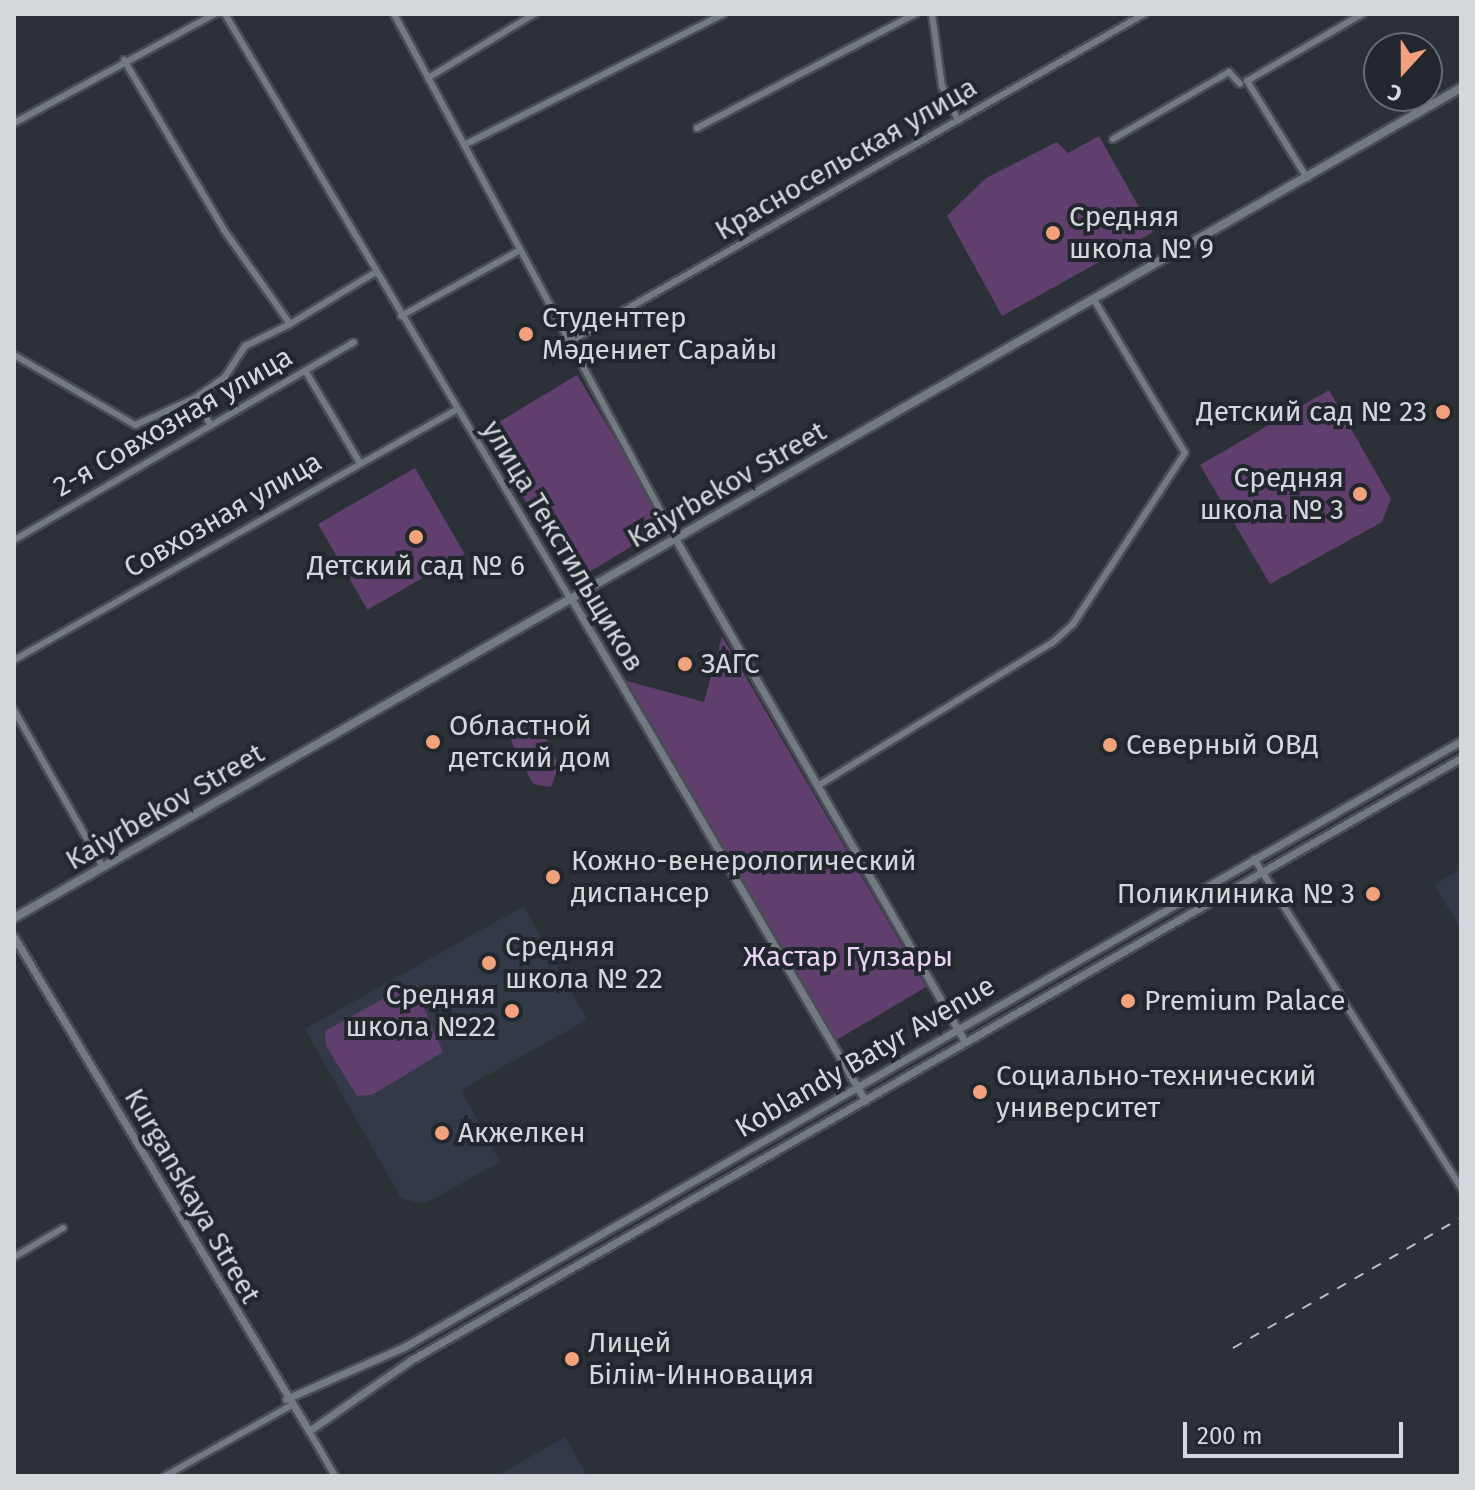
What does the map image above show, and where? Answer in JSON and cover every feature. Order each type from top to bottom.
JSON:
[{"type":"main road","name":"Kaiyrbekov Street","points":[[14,918],[1461,88]]},
{"type":"street","points":[[14,123],[124,60],[215,14]]},
{"type":"street","name":"улица Текстильщиков","points":[[225,14],[865,1100]]},
{"type":"street","points":[[394,14],[676,540],[965,1042]]},
{"type":"street","points":[[428,78],[534,14]]},
{"type":"street","points":[[464,145],[723,14]]},
{"type":"street","points":[[697,128],[915,14]]},
{"type":"street","points":[[932,14],[942,86],[958,120]]},
{"type":"street","name":"Красносельская улица","points":[[569,342],[1144,14]]},
{"type":"street","points":[[1244,83],[1362,14]]},
{"type":"street","points":[[124,60],[224,230],[290,324]]},
{"type":"street","points":[[1113,139],[1229,72],[1244,83],[1307,178]]},
{"type":"street","points":[[401,316],[520,250]]},
{"type":"street","points":[[14,355],[135,425],[195,398],[225,377],[245,346],[290,324],[376,272]]},
{"type":"street","points":[[819,785],[1052,643],[1073,624],[1185,453],[1094,300]]},
{"type":"street","name":"2-я Совхозная улица","points":[[14,540],[354,342]]},
{"type":"street","points":[[306,372],[360,463]]},
{"type":"street","points":[[195,398],[211,426]]},
{"type":"street","name":"Совхозная улица","points":[[14,660],[456,410]]},
{"type":"street","points":[[14,710],[103,867]]},
{"type":"street","name":"Koblandy Batyr Avenue","points":[[165,1476],[288,1403],[404,1347],[1461,741]]},
{"type":"street","name":"Koblandy Batyr Avenue","points":[[309,1431],[411,1360],[1461,758]]},
{"type":"street","points":[[1254,859],[1461,1188]]},
{"type":"street","name":"Kurganskaya Street","points":[[14,937],[288,1403],[309,1431],[335,1476]]},
{"type":"street","points":[[14,1257],[63,1228]]},
{"type":"shaded area","points":[[1461,869],[1461,929],[1434,885]]},
{"type":"shaded area","name":"Средняя школа № 22","points":[[524,906],[587,1020],[461,1090],[500,1162],[424,1204],[401,1198],[305,1029]]},
{"type":"shaded area","points":[[565,1437],[587,1476],[497,1476],[502,1473]]},
{"type":"green space","points":[[1099,136],[1153,232],[1002,316],[947,216],[986,178],[1057,142],[1068,153]]},
{"type":"green space","points":[[577,375],[667,525],[574,581],[484,431]]},
{"type":"green space","points":[[1329,390],[1391,499],[1382,522],[1270,584],[1200,465]]},
{"type":"green space","points":[[415,468],[464,554],[368,610],[318,524]]},
{"type":"green space","name":"Жастар Гүлзары","points":[[722,636],[926,987],[835,1041],[627,681],[704,702]]},
{"type":"green space","points":[[520,720],[538,723],[559,765],[551,787],[533,784],[511,741]]},
{"type":"green space","points":[[406,986],[418,994],[443,1052],[372,1095],[357,1096],[326,1046],[325,1031]]},
{"type":"railway","points":[[1233,1348],[1461,1218]]},
{"type":"place","name":"Средняя школа № 9","points":[[1053,233]]},
{"type":"place","name":"Студенттер Мәдениет Сарайы","points":[[526,334]]},
{"type":"place","name":"Детский сад № 23","points":[[1443,412]]},
{"type":"place","name":"Средняя школа № 3","points":[[1360,494]]},
{"type":"place","name":"Детский сад № 6","points":[[416,537]]},
{"type":"place","name":"ЗАГС","points":[[685,664]]},
{"type":"place","name":"Областной детский дом","points":[[433,742]]},
{"type":"place","name":"Северный ОВД","points":[[1110,745]]},
{"type":"place","name":"Кожно-венерологический диспансер","points":[[553,877]]},
{"type":"place","name":"Поликлиника № 3","points":[[1373,894]]},
{"type":"place","name":"Средняя школа № 22","points":[[489,963]]},
{"type":"place","name":"Premium Palace","points":[[1128,1001]]},
{"type":"place","name":"Средняя школа №22","points":[[512,1011]]},
{"type":"place","name":"Социально-технический университет","points":[[980,1092]]},
{"type":"place","name":"Акжелкен","points":[[442,1133]]},
{"type":"place","name":"Лицей Білім-Инновация","points":[[572,1359]]}]
